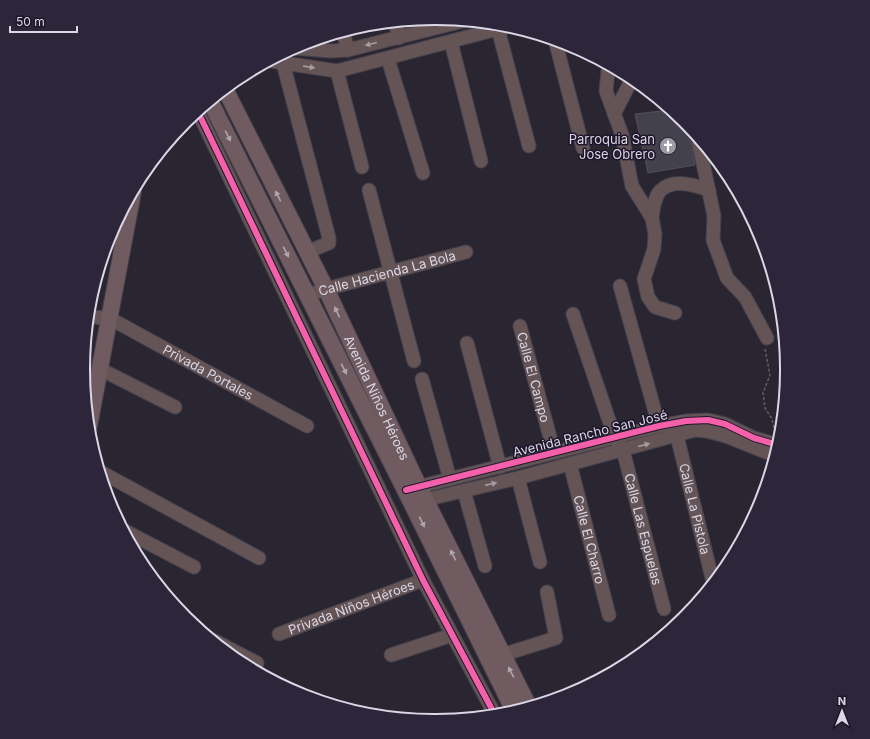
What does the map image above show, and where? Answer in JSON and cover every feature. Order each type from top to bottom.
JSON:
[{"type":"main road","name":"Avenida Niños Héroes","points":[[227,94],[326,289],[416,495],[511,705]]},
{"type":"main road","name":"Avenida Niños Héroes","points":[[213,106],[308,295],[527,701]]},
{"type":"main road","points":[[92,408],[129,211]]},
{"type":"street","points":[[308,49],[331,51],[348,50],[405,36],[440,25]]},
{"type":"street","points":[[399,27],[414,52]]},
{"type":"street","points":[[430,29],[436,46]]},
{"type":"street","points":[[280,62],[337,71],[494,30]]},
{"type":"street","points":[[504,32],[530,146]]},
{"type":"street","points":[[345,37],[348,50]]},
{"type":"street","points":[[451,42],[480,161]]},
{"type":"street","points":[[557,47],[583,148]]},
{"type":"street","points":[[388,59],[423,173]]},
{"type":"street","points":[[278,64],[306,153],[329,238],[329,244],[307,252]]},
{"type":"street","points":[[337,71],[362,168]]},
{"type":"street","points":[[608,72],[606,91],[622,134],[632,186],[652,218],[656,234],[654,249],[644,279],[648,297],[655,306],[675,313]]},
{"type":"street","points":[[614,114],[629,85]]},
{"type":"street","points":[[200,117],[423,580],[492,709]]},
{"type":"street","points":[[700,150],[714,216],[713,240],[727,278],[745,297],[759,327],[767,338]]},
{"type":"street","points":[[652,218],[654,204],[660,191],[673,184],[691,183],[708,190]]},
{"type":"street","points":[[369,190],[414,361]]},
{"type":"street","name":"Calle Hacienda La Bola","points":[[308,295],[466,252]]},
{"type":"street","points":[[620,286],[659,426]]},
{"type":"street","name":"Calle Las Espuelas","points":[[572,314],[615,438],[623,450],[664,609]]},
{"type":"street","points":[[94,317],[109,318]]},
{"type":"street","name":"Privada Portales","points":[[109,318],[307,426]]},
{"type":"street","name":"Calle El Campo","points":[[520,326],[554,452]]},
{"type":"street","points":[[468,343],[500,467]]},
{"type":"street","points":[[100,369],[175,407]]},
{"type":"street","points":[[422,379],[450,479]]},
{"type":"street","name":"Avenida Rancho San José","points":[[416,495],[450,479],[659,426],[686,421],[708,420],[725,424],[771,446]]},
{"type":"street","name":"Avenida Rancho San José","points":[[416,495],[464,491],[518,478],[695,430],[708,431],[771,447]]},
{"type":"street","name":"Calle La Pistola","points":[[677,436],[711,575]]},
{"type":"street","name":"Calle El Charro","points":[[570,464],[610,614]]},
{"type":"street","points":[[108,476],[259,558]]},
{"type":"street","points":[[518,478],[540,562]]},
{"type":"street","points":[[464,491],[485,566]]},
{"type":"street","points":[[133,535],[194,567]]},
{"type":"street","name":"Privada Niños Héroes","points":[[279,634],[423,580]]},
{"type":"street","points":[[502,655],[556,638],[547,592]]},
{"type":"street","points":[[390,656],[452,635]]},
{"type":"street","points":[[246,657],[257,663]]},
{"type":"path","points":[[767,338],[765,348],[770,375],[763,393],[765,408],[772,419],[774,432]]},
{"type":"building","name":"Parroquia San Jose Obrero","points":[[663,111],[691,138],[695,165],[648,173],[635,114]]},
{"type":"cycle path","points":[[200,117],[423,580],[492,709]]},
{"type":"cycle path","points":[[406,490],[659,426],[686,421],[708,420],[725,424],[754,438],[772,443]]},
{"type":"place","name":"Parroquia San Jose Obrero","points":[[668,146]]}]
